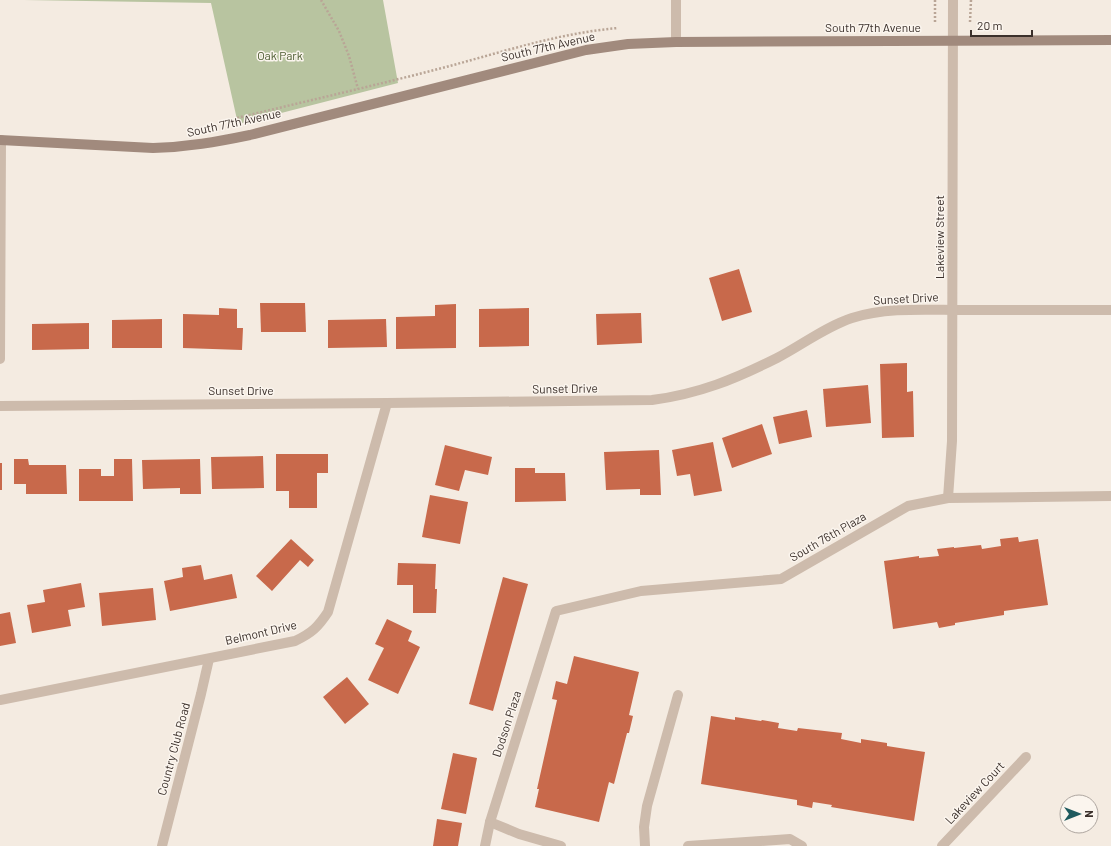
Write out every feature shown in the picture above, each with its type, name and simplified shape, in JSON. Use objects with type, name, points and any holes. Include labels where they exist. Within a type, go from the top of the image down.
[{"type":"street","points":[[676,0],[676,42]]},
{"type":"street","name":"Lakeview Street","points":[[948,498],[952,441],[954,0]]},
{"type":"street","name":"South 77th Avenue","points":[[1,140],[153,148],[201,145],[250,135],[586,50],[628,44],[676,42],[1111,40]]},
{"type":"street","points":[[0,359],[1,140]]},
{"type":"street","name":"Sunset Drive","points":[[0,406],[626,401],[674,397],[703,390],[734,378],[777,358],[838,324],[851,318],[872,312],[892,310],[1111,310]]},
{"type":"street","name":"Belmont Drive","points":[[0,700],[209,659],[295,640],[309,634],[320,625],[328,612],[387,403]]},
{"type":"street","name":"South 76th Plaza","points":[[556,611],[641,591],[781,579],[908,506],[948,498],[1111,496]]},
{"type":"street","name":"Dodson Plaza","points":[[485,846],[490,822],[556,611]]},
{"type":"street","name":"Country Club Road","points":[[162,846],[200,702],[209,659]]},
{"type":"street","points":[[645,846],[644,827],[647,806],[678,695]]},
{"type":"street","name":"Lakeview Court","points":[[942,846],[1026,757]]},
{"type":"street","points":[[490,822],[519,834],[561,846]]},
{"type":"street","points":[[688,846],[790,839],[802,846]]},
{"type":"path","points":[[321,0],[339,31],[349,56],[359,93]]},
{"type":"path","points":[[935,0],[935,22]]},
{"type":"path","points":[[970,0],[970,22]]},
{"type":"path","points":[[237,118],[579,33],[622,28]]},
{"type":"green space","name":"Oak Park","points":[[24,0],[383,0],[398,83],[238,124],[211,3]]},
{"type":"building","points":[[739,269],[752,312],[722,321],[709,278]]},
{"type":"building","points":[[260,303],[305,303],[306,332],[261,332]]},
{"type":"building","points":[[456,304],[456,348],[396,349],[396,317],[435,316],[435,305]]},
{"type":"building","points":[[219,308],[237,309],[237,328],[243,328],[242,350],[183,348],[183,314],[219,315]]},
{"type":"building","points":[[529,308],[529,346],[479,347],[479,309]]},
{"type":"building","points":[[641,313],[642,343],[597,345],[596,314]]},
{"type":"building","points":[[162,319],[162,348],[112,348],[112,320]]},
{"type":"building","points":[[386,319],[387,347],[328,348],[328,320]]},
{"type":"building","points":[[89,323],[89,349],[32,350],[32,324]]},
{"type":"building","points":[[907,363],[907,392],[913,391],[914,437],[882,438],[880,364]]},
{"type":"building","points":[[868,385],[871,423],[826,427],[823,389]]},
{"type":"building","points":[[807,410],[812,437],[779,444],[773,417]]},
{"type":"building","points":[[762,424],[772,454],[732,468],[722,438]]},
{"type":"building","points":[[713,442],[722,491],[694,496],[690,474],[677,476],[672,450]]},
{"type":"building","points":[[445,445],[492,457],[488,475],[465,470],[459,491],[435,485]]},
{"type":"building","points":[[659,450],[661,495],[640,495],[640,489],[606,490],[604,452]]},
{"type":"building","points":[[276,454],[328,454],[328,473],[317,473],[317,508],[289,508],[289,491],[276,491]]},
{"type":"building","points":[[263,456],[264,488],[212,489],[211,457]]},
{"type":"building","points":[[14,459],[28,459],[29,465],[66,465],[67,494],[26,494],[26,484],[14,484]]},
{"type":"building","points":[[114,459],[132,459],[133,501],[79,501],[79,469],[101,469],[101,476],[114,476]]},
{"type":"building","points":[[200,459],[201,494],[180,494],[180,488],[143,489],[142,460]]},
{"type":"building","points":[[0,463],[2,463],[2,490],[0,490]]},
{"type":"building","points":[[515,468],[535,468],[535,473],[565,473],[566,501],[515,502]]},
{"type":"building","points":[[430,495],[468,502],[460,544],[422,537]]},
{"type":"building","points":[[1018,537],[1019,542],[1038,539],[1048,605],[1004,611],[1004,615],[955,623],[955,625],[939,628],[937,622],[893,629],[884,561],[919,556],[919,558],[939,556],[937,549],[981,545],[982,549],[1001,546],[1000,539]]},
{"type":"building","points":[[291,539],[314,560],[308,567],[300,560],[272,591],[256,576]]},
{"type":"building","points":[[398,563],[436,564],[436,613],[413,613],[413,585],[397,585]]},
{"type":"building","points":[[201,565],[204,580],[232,574],[237,598],[170,611],[164,581],[183,577],[182,568]]},
{"type":"building","points":[[503,577],[528,584],[493,711],[469,704]]},
{"type":"building","points":[[81,583],[85,607],[68,610],[71,626],[32,633],[27,605],[45,602],[43,590]]},
{"type":"building","points":[[153,588],[156,620],[102,626],[99,593]]},
{"type":"building","points":[[10,612],[16,643],[0,646],[0,614]]},
{"type":"building","points":[[387,619],[412,631],[408,641],[420,647],[398,694],[368,680],[384,648],[375,644]]},
{"type":"building","points":[[574,656],[639,672],[629,715],[633,716],[629,733],[627,733],[614,784],[609,782],[599,822],[535,807],[539,789],[537,789],[557,700],[552,699],[556,681],[567,684]]},
{"type":"building","points":[[347,677],[369,704],[345,724],[323,697]]},
{"type":"building","points":[[711,716],[735,720],[735,717],[762,720],[779,723],[778,728],[797,731],[798,728],[842,733],[841,739],[861,743],[861,739],[887,743],[887,746],[925,752],[914,821],[831,807],[832,805],[813,802],[812,808],[797,805],[797,800],[701,784]]},
{"type":"building","points":[[453,753],[477,758],[466,814],[441,809]]},
{"type":"building","points":[[437,819],[462,823],[458,846],[433,846]]}]
